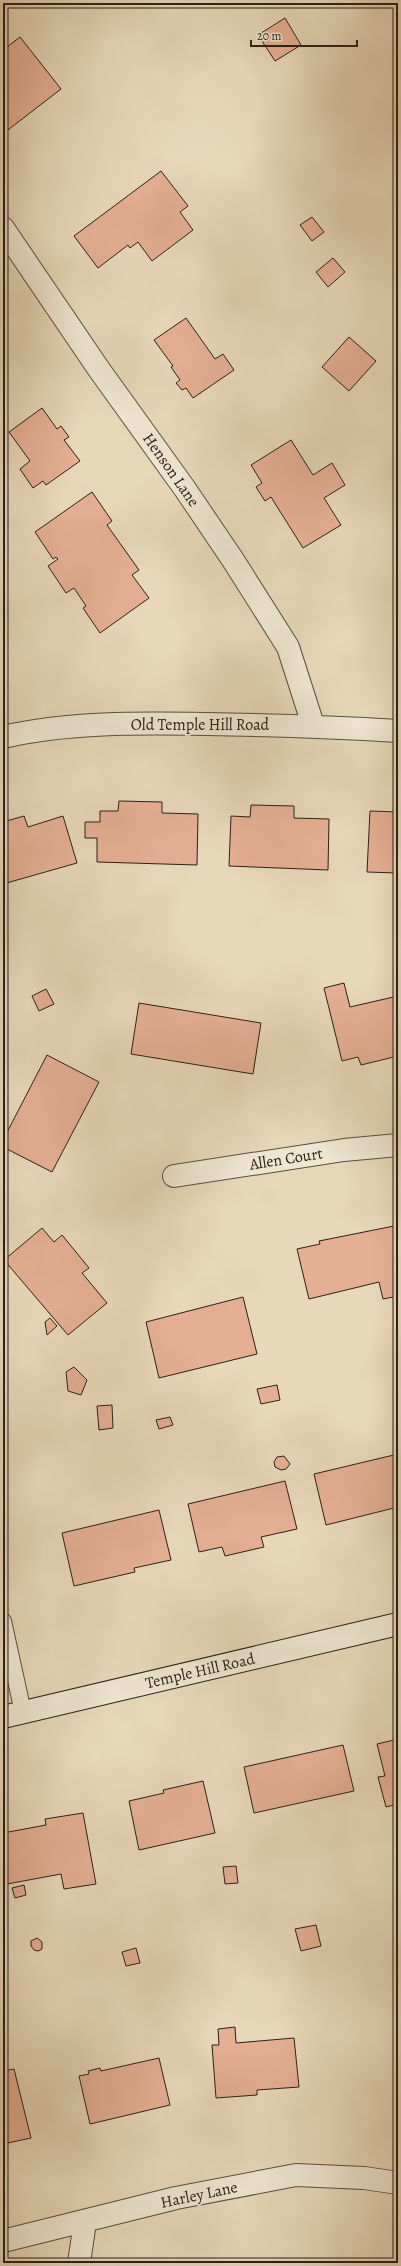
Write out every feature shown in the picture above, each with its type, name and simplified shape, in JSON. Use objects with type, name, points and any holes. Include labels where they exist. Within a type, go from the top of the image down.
[{"type":"street","name":"Henson Lane","points":[[3,228],[98,368],[181,483],[233,560],[288,647],[314,726]]},
{"type":"street","name":"Old Temple Hill Road","points":[[3,738],[24,732],[151,723],[314,726],[398,731]]},
{"type":"street","name":"Allen Court","points":[[174,1176],[344,1150],[398,1145]]},
{"type":"street","name":"Temple Hill Road","points":[[13,1715],[398,1624]]},
{"type":"street","name":"Harley Lane","points":[[3,2241],[85,2222],[176,2198],[296,2175],[364,2178],[398,2183]]},
{"type":"street","points":[[80,2263],[85,2222]]},
{"type":"lane","points":[[3,1621],[13,1715]]},
{"type":"building","points":[[285,18],[301,45],[275,61],[258,35]]},
{"type":"building","points":[[20,37],[61,89],[4,133],[3,50]]},
{"type":"building","points":[[161,171],[188,206],[180,212],[193,230],[152,261],[138,242],[130,248],[128,245],[98,268],[74,236]]},
{"type":"building","points":[[312,217],[324,232],[312,241],[300,225]]},
{"type":"building","points":[[333,258],[345,272],[328,287],[316,272]]},
{"type":"building","points":[[186,318],[215,359],[223,354],[234,370],[193,398],[186,388],[182,390],[176,383],[180,380],[171,367],[173,366],[154,340]]},
{"type":"building","points":[[349,337],[376,361],[349,391],[322,367]]},
{"type":"building","points":[[42,408],[57,429],[61,426],[69,437],[64,440],[80,461],[46,485],[43,481],[33,488],[20,469],[30,461],[9,432]]},
{"type":"building","points":[[291,440],[313,475],[332,463],[345,485],[324,498],[341,525],[303,548],[271,497],[265,501],[256,487],[262,483],[251,465]]},
{"type":"building","points":[[92,492],[112,521],[107,525],[139,570],[132,575],[149,598],[100,633],[83,608],[86,606],[74,588],[66,593],[48,566],[58,559],[56,557],[53,559],[35,532]]},
{"type":"building","points":[[119,801],[162,802],[162,813],[198,814],[197,865],[97,862],[97,838],[85,838],[85,822],[100,822],[100,811],[118,811]]},
{"type":"building","points":[[251,805],[294,806],[294,818],[329,819],[328,870],[229,866],[231,816],[250,817]]},
{"type":"building","points":[[370,811],[398,812],[398,873],[367,872]]},
{"type":"building","points":[[24,816],[28,827],[63,816],[77,863],[3,884],[3,822]]},
{"type":"building","points":[[344,983],[350,1007],[398,996],[398,1056],[361,1065],[358,1057],[342,1061],[324,988]]},
{"type":"building","points":[[46,989],[54,1004],[39,1011],[32,996]]},
{"type":"building","points":[[139,1003],[261,1023],[253,1074],[131,1054]]},
{"type":"building","points":[[47,1055],[99,1082],[52,1172],[3,1147],[3,1140]]},
{"type":"building","points":[[394,1226],[398,1242],[398,1296],[383,1299],[379,1282],[309,1299],[297,1249],[320,1244],[319,1241]]},
{"type":"building","points":[[42,1228],[54,1242],[62,1235],[89,1268],[82,1273],[107,1303],[68,1335],[4,1260]]},
{"type":"building","points":[[243,1297],[257,1354],[159,1378],[146,1322]]},
{"type":"building","points":[[50,1318],[57,1326],[47,1335],[45,1322]]},
{"type":"building","points":[[74,1367],[87,1380],[81,1395],[68,1391],[66,1372]]},
{"type":"building","points":[[277,1385],[280,1400],[261,1404],[257,1389]]},
{"type":"building","points":[[112,1405],[113,1428],[99,1430],[97,1406]]},
{"type":"building","points":[[170,1417],[173,1425],[159,1429],[156,1420]]},
{"type":"building","points":[[398,1454],[398,1507],[326,1525],[314,1474]]},
{"type":"building","points":[[284,1456],[290,1464],[286,1469],[281,1470],[275,1467],[274,1462],[277,1457]]},
{"type":"building","points":[[285,1481],[297,1529],[261,1537],[264,1547],[225,1556],[222,1547],[199,1552],[188,1504]]},
{"type":"building","points":[[159,1510],[171,1560],[134,1568],[135,1572],[74,1586],[62,1533]]},
{"type":"building","points":[[398,1739],[398,1804],[386,1807],[378,1777],[385,1776],[377,1744]]},
{"type":"building","points":[[343,1745],[354,1791],[254,1813],[244,1767]]},
{"type":"building","points":[[203,1781],[215,1833],[139,1850],[129,1801],[164,1793],[163,1790]]},
{"type":"building","points":[[83,1813],[96,1884],[64,1889],[61,1874],[7,1884],[3,1861],[3,1833],[46,1825],[45,1819]]},
{"type":"building","points":[[236,1866],[238,1883],[225,1884],[223,1867]]},
{"type":"building","points":[[24,1885],[26,1895],[15,1898],[12,1888]]},
{"type":"building","points":[[316,1925],[321,1946],[301,1951],[295,1929]]},
{"type":"building","points":[[37,1938],[42,1942],[42,1949],[38,1951],[34,1950],[31,1946],[31,1941]]},
{"type":"building","points":[[136,1948],[140,1963],[126,1966],[122,1952]]},
{"type":"building","points":[[235,2027],[236,2043],[294,2038],[299,2087],[257,2090],[257,2095],[216,2098],[212,2045],[219,2045],[218,2029]]},
{"type":"building","points":[[159,2058],[170,2105],[90,2124],[79,2076],[89,2074],[88,2071],[100,2068],[101,2071]]},
{"type":"building","points":[[14,2069],[31,2138],[3,2144],[3,2071]]}]
